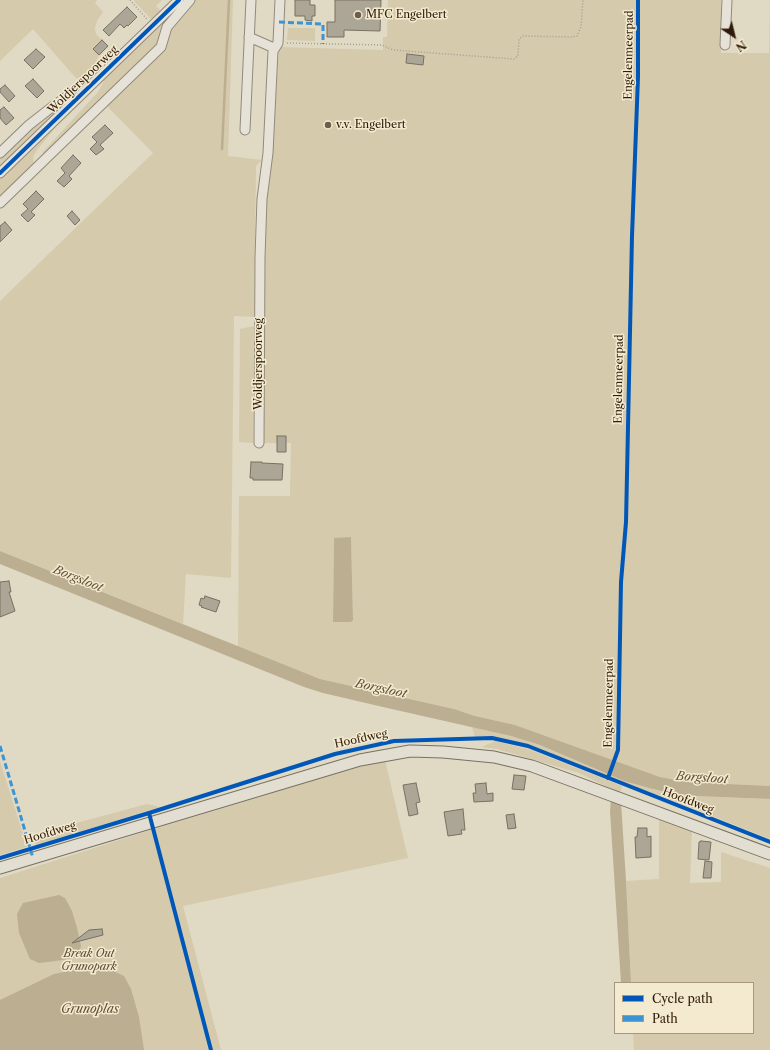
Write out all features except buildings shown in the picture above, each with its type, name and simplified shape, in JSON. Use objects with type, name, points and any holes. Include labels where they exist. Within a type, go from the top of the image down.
[{"type":"main road","name":"Hoofdweg","points":[[0,868],[360,760],[410,751],[443,752],[494,757],[532,766],[770,854]]},
{"type":"street","name":"Woldjerspoorweg","points":[[0,173],[179,0]]},
{"type":"street","points":[[0,203],[161,47],[167,26],[190,0]]},
{"type":"street","points":[[245,130],[251,0]]},
{"type":"street","name":"Woldjerspoorweg","points":[[259,443],[260,257],[262,199],[268,153],[272,51],[276,45],[280,0]]},
{"type":"street","points":[[725,46],[727,0]]},
{"type":"street","points":[[249,37],[276,45]]},
{"type":"street","name":"Woldjerspoorweg","points":[[0,153],[52,107],[68,96],[74,101]]},
{"type":"path","points":[[131,0],[153,24]]},
{"type":"path","points":[[276,45],[382,45],[393,50],[514,59],[518,56],[519,39],[523,36],[577,36],[581,27],[583,0]]},
{"type":"green space","points":[[0,0],[97,0],[95,3],[103,12],[97,21],[95,28],[96,34],[102,40],[93,49],[99,55],[97,60],[102,66],[91,77],[81,81],[75,77],[33,29],[0,61]]},
{"type":"green space","points":[[162,0],[156,6],[161,11],[151,19],[134,1]]},
{"type":"green space","points":[[193,0],[233,0],[228,156],[262,160],[256,166],[254,317],[234,316],[231,578],[186,574],[183,624],[0,551],[0,301],[153,153],[106,105],[167,45],[169,28]]},
{"type":"green space","points":[[388,0],[721,0],[721,53],[769,53],[770,0],[770,786],[686,782],[660,777],[515,725],[475,716],[454,709],[320,679],[238,647],[239,496],[290,496],[291,443],[261,443],[265,209],[271,163],[279,47],[383,50],[383,37],[387,37]],"holes":[[[351,537],[353,620],[333,622],[334,539]]]},
{"type":"green space","points":[[166,17],[159,34],[158,43],[153,52],[43,157],[43,152],[98,92],[103,83],[104,76]]},
{"type":"green space","points":[[288,28],[315,28],[315,41],[287,40]]},
{"type":"green space","points":[[94,87],[90,94],[56,127],[37,150],[33,157],[34,166],[0,199],[0,178]]},
{"type":"green space","points":[[63,103],[63,105],[0,167],[0,157],[32,126]]},
{"type":"green space","points":[[254,326],[253,443],[239,442],[240,329]]},
{"type":"green space","points":[[472,727],[511,736],[540,745],[624,781],[649,788],[670,793],[696,796],[770,799],[770,839],[670,799],[623,783],[538,748],[500,738],[475,737]]},
{"type":"green space","points":[[495,741],[531,750],[622,786],[620,793],[579,773],[497,749],[482,747]]},
{"type":"green space","name":"Break Out Grunopark","points":[[385,760],[408,858],[183,906],[221,1050],[0,1050],[0,878],[319,778]]},
{"type":"green space","points":[[0,761],[27,847],[0,855]]},
{"type":"green space","points":[[147,804],[160,807],[36,845],[32,835]]},
{"type":"green space","points":[[659,816],[692,829],[690,883],[721,882],[721,852],[770,868],[770,1050],[634,1050],[633,1034],[754,1034],[754,982],[631,982],[626,881],[659,879]]},
{"type":"water","points":[[351,537],[353,620],[351,622],[333,622],[334,538]]},
{"type":"water","points":[[0,551],[320,679],[454,709],[475,716],[515,725],[660,777],[686,782],[770,786],[770,799],[696,796],[670,793],[649,788],[624,781],[540,745],[511,736],[323,693],[304,687],[0,564]]},
{"type":"water","points":[[611,800],[621,802],[631,982],[621,982],[610,811]]},
{"type":"water","points":[[59,895],[65,898],[72,911],[81,946],[79,953],[74,958],[39,963],[30,959],[19,933],[17,914],[23,903]]},
{"type":"water","name":"Grunoplas","points":[[84,968],[109,969],[124,976],[131,989],[139,1017],[144,1050],[0,1050],[0,1000],[54,974]]},
{"type":"waterway","points":[[222,149],[229,0]]},
{"type":"marked path","points":[[279,22],[323,24],[323,44]]},
{"type":"marked path","points":[[0,746],[33,858]]},
{"type":"cycle path","points":[[0,173],[179,0]]},
{"type":"cycle path","name":"Engelenmeerpad","points":[[608,778],[618,750],[621,582],[626,522],[632,236],[638,77],[638,0]]},
{"type":"cycle path","points":[[0,858],[149,813],[335,754],[394,741],[492,738],[528,746],[770,842]]},
{"type":"cycle path","points":[[149,813],[211,1050]]},
{"type":"place","name":"MFC Engelbert","points":[[358,15]]},
{"type":"place","name":"v.v. Engelbert","points":[[328,125]]},
{"type":"water label","name":"Borgsloot","points":[[78,579]]},
{"type":"water label","name":"Borgsloot","points":[[381,689]]},
{"type":"water label","name":"Borgsloot","points":[[702,778]]}]
